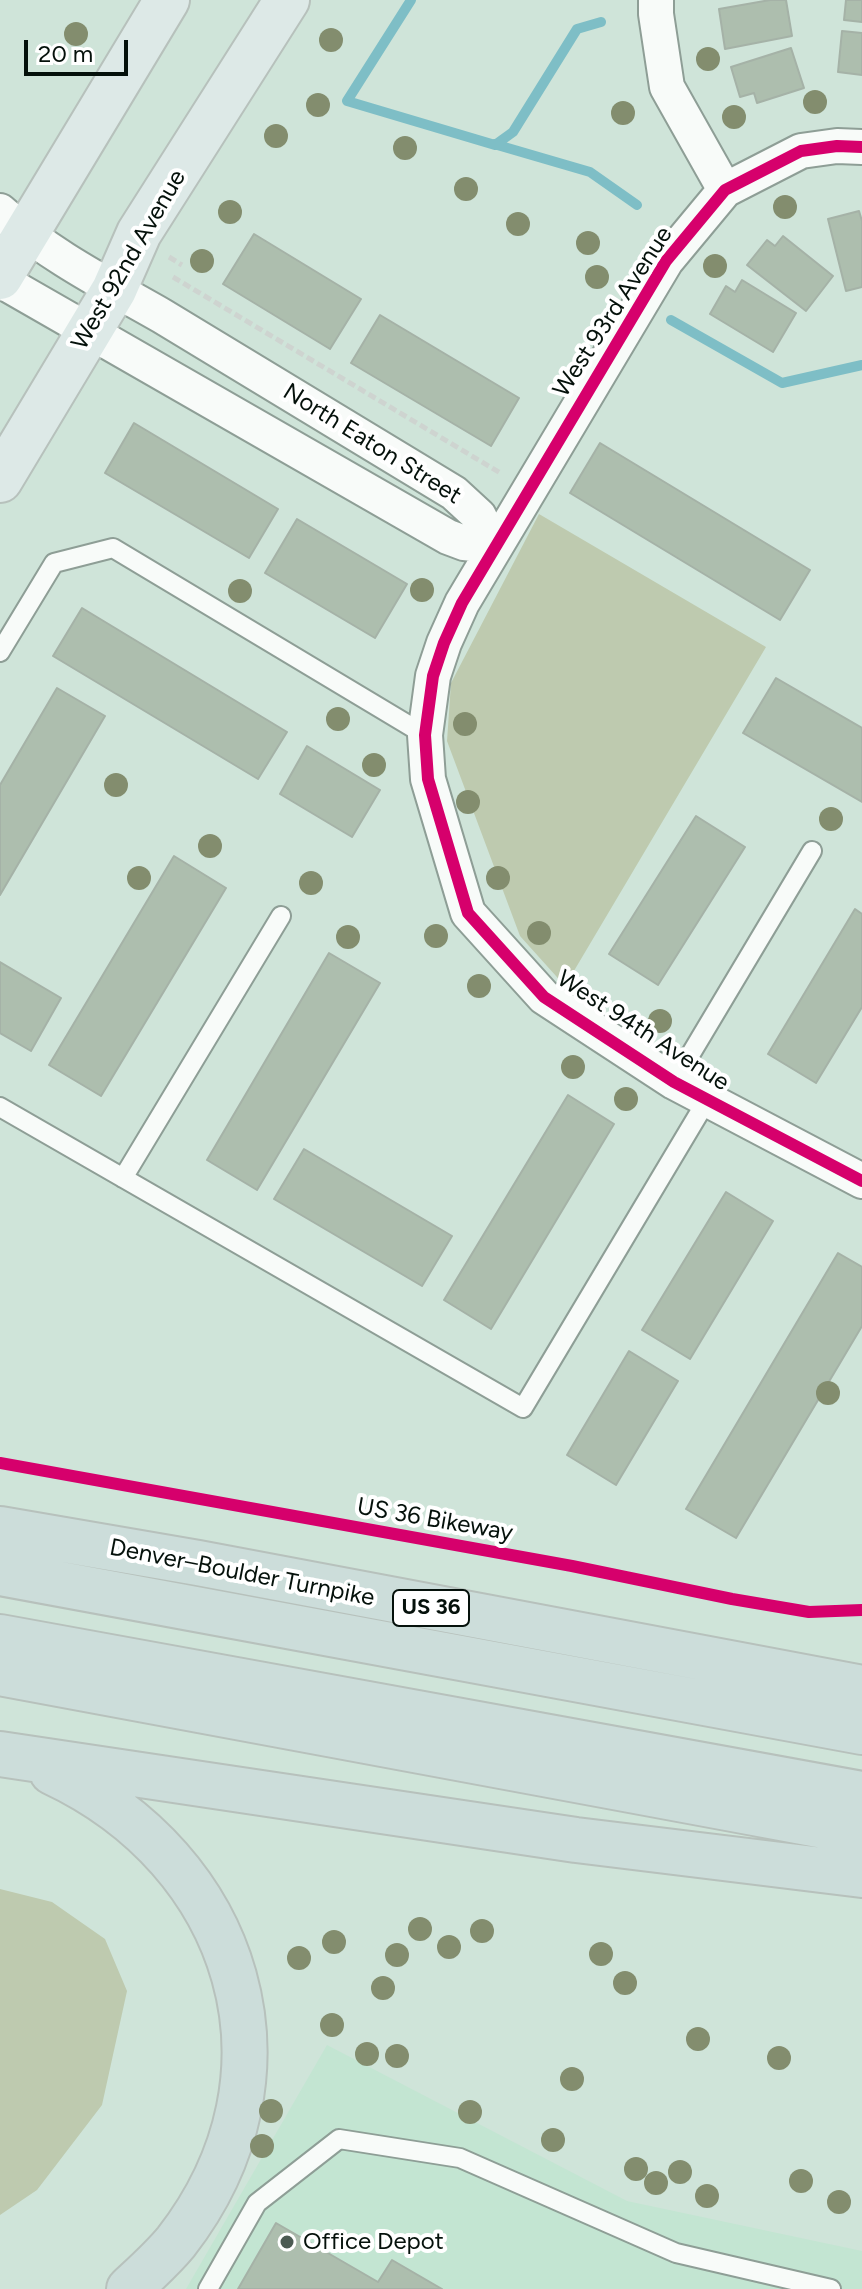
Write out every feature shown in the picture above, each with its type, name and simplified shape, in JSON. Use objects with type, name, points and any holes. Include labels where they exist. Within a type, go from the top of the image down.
[{"type":"highway","name":"Denver–Boulder Turnpike","points":[[0,1529],[198,1563],[862,1688]]},
{"type":"highway","points":[[0,1573],[862,1732]]},
{"type":"highway","points":[[0,1637],[862,1794]]},
{"type":"highway","points":[[0,1673],[862,1833]]},
{"type":"highway","points":[[8,1756],[545,1836],[862,1875]]},
{"type":"highway","points":[[8,1756],[77,1784],[100,1797],[146,1832],[169,1855],[212,1919],[229,1961],[241,2007],[245,2052],[241,2098],[213,2183],[174,2243],[129,2289]]},
{"type":"main road","points":[[0,278],[13,223],[167,0]]},
{"type":"main road","name":"West 92nd Avenue","points":[[0,480],[114,290],[139,233],[287,0]]},
{"type":"street","points":[[656,0],[667,87],[725,190]]},
{"type":"street","name":"West 93rd Avenue","points":[[494,546],[666,261],[725,190],[801,151],[837,146],[862,147]]},
{"type":"street","name":"North Eaton Street","points":[[13,223],[114,290],[454,493],[479,516],[494,546]]},
{"type":"street","name":"North Eaton Street","points":[[0,278],[448,537],[464,543],[494,546]]},
{"type":"street","name":"West 94th Avenue","points":[[494,546],[444,643],[433,676],[425,735],[428,779],[468,913],[544,997],[674,1082],[862,1181]]},
{"type":"lane","points":[[0,652],[54,563],[113,548],[425,735]]},
{"type":"lane","points":[[674,1082],[812,851]]},
{"type":"lane","points":[[123,1178],[281,916]]},
{"type":"lane","points":[[0,1107],[523,1408],[707,1100]]},
{"type":"lane","points":[[208,2289],[257,2203],[339,2139],[460,2158],[676,2253],[831,2289]]},
{"type":"path","points":[[173,277],[507,477]]},
{"type":"shaded area","points":[[539,514],[766,647],[565,986],[520,936],[447,741],[451,683]]},
{"type":"shaded area","points":[[0,1889],[52,1902],[105,1939],[127,1991],[102,2105],[37,2190],[0,2215]]},
{"type":"shaded area","points":[[327,2045],[627,2201],[862,2251],[862,2289],[186,2289]]},
{"type":"building","points":[[786,0],[792,36],[725,49],[719,9]]},
{"type":"building","points":[[846,0],[862,0],[862,22],[844,20]]},
{"type":"building","points":[[842,31],[862,33],[862,75],[838,72]]},
{"type":"building","points":[[791,48],[804,88],[757,103],[754,93],[740,97],[731,67]]},
{"type":"building","points":[[859,211],[862,221],[862,287],[846,291],[828,219]]},
{"type":"building","points":[[254,234],[361,299],[330,349],[223,284]]},
{"type":"building","points":[[783,236],[833,276],[806,311],[747,265],[767,240],[775,246]]},
{"type":"building","points":[[742,280],[796,313],[773,352],[710,314],[726,286],[735,292]]},
{"type":"building","points":[[380,315],[519,398],[491,446],[351,363]]},
{"type":"building","points":[[134,423],[278,509],[249,558],[105,473]]},
{"type":"building","points":[[600,443],[810,570],[780,620],[570,493]]},
{"type":"building","points":[[297,519],[407,584],[375,638],[265,573]]},
{"type":"building","points":[[82,608],[287,732],[258,779],[53,656]]},
{"type":"building","points":[[776,678],[862,728],[862,802],[743,733]]},
{"type":"building","points":[[57,688],[105,716],[0,895],[0,785]]},
{"type":"building","points":[[307,746],[380,790],[352,837],[280,794]]},
{"type":"building","points":[[696,816],[745,847],[658,985],[609,954]]},
{"type":"building","points":[[174,856],[226,888],[101,1096],[49,1065]]},
{"type":"building","points":[[855,909],[862,914],[862,1007],[816,1083],[768,1054]]},
{"type":"building","points":[[329,953],[380,983],[257,1190],[207,1160]]},
{"type":"building","points":[[0,962],[61,998],[31,1051],[0,1033]]},
{"type":"building","points":[[568,1095],[614,1124],[491,1329],[444,1300]]},
{"type":"building","points":[[304,1149],[452,1236],[422,1286],[274,1199]]},
{"type":"building","points":[[726,1192],[773,1221],[690,1359],[642,1330]]},
{"type":"building","points":[[838,1253],[862,1267],[862,1326],[736,1538],[686,1509]]},
{"type":"building","points":[[629,1351],[678,1381],[616,1485],[567,1455]]},
{"type":"building","name":"Office Depot","points":[[276,2223],[378,2282],[392,2260],[442,2289],[238,2289]]},
{"type":"waterway","points":[[411,0],[347,101],[495,145],[513,132],[577,29],[601,22]]},
{"type":"waterway","points":[[494,144],[590,172],[637,205]]},
{"type":"waterway","points":[[671,320],[782,383],[862,365]]},
{"type":"cycle path","points":[[862,147],[837,146],[801,151],[725,190],[666,261],[462,603],[433,676],[425,735],[428,779],[468,913],[544,997],[674,1082],[862,1181]]},
{"type":"cycle path","name":"US 36 Bikeway","points":[[0,1463],[572,1566],[732,1599],[809,1612],[862,1610]]},
{"type":"place","name":"Office Depot","points":[[287,2242]]}]
